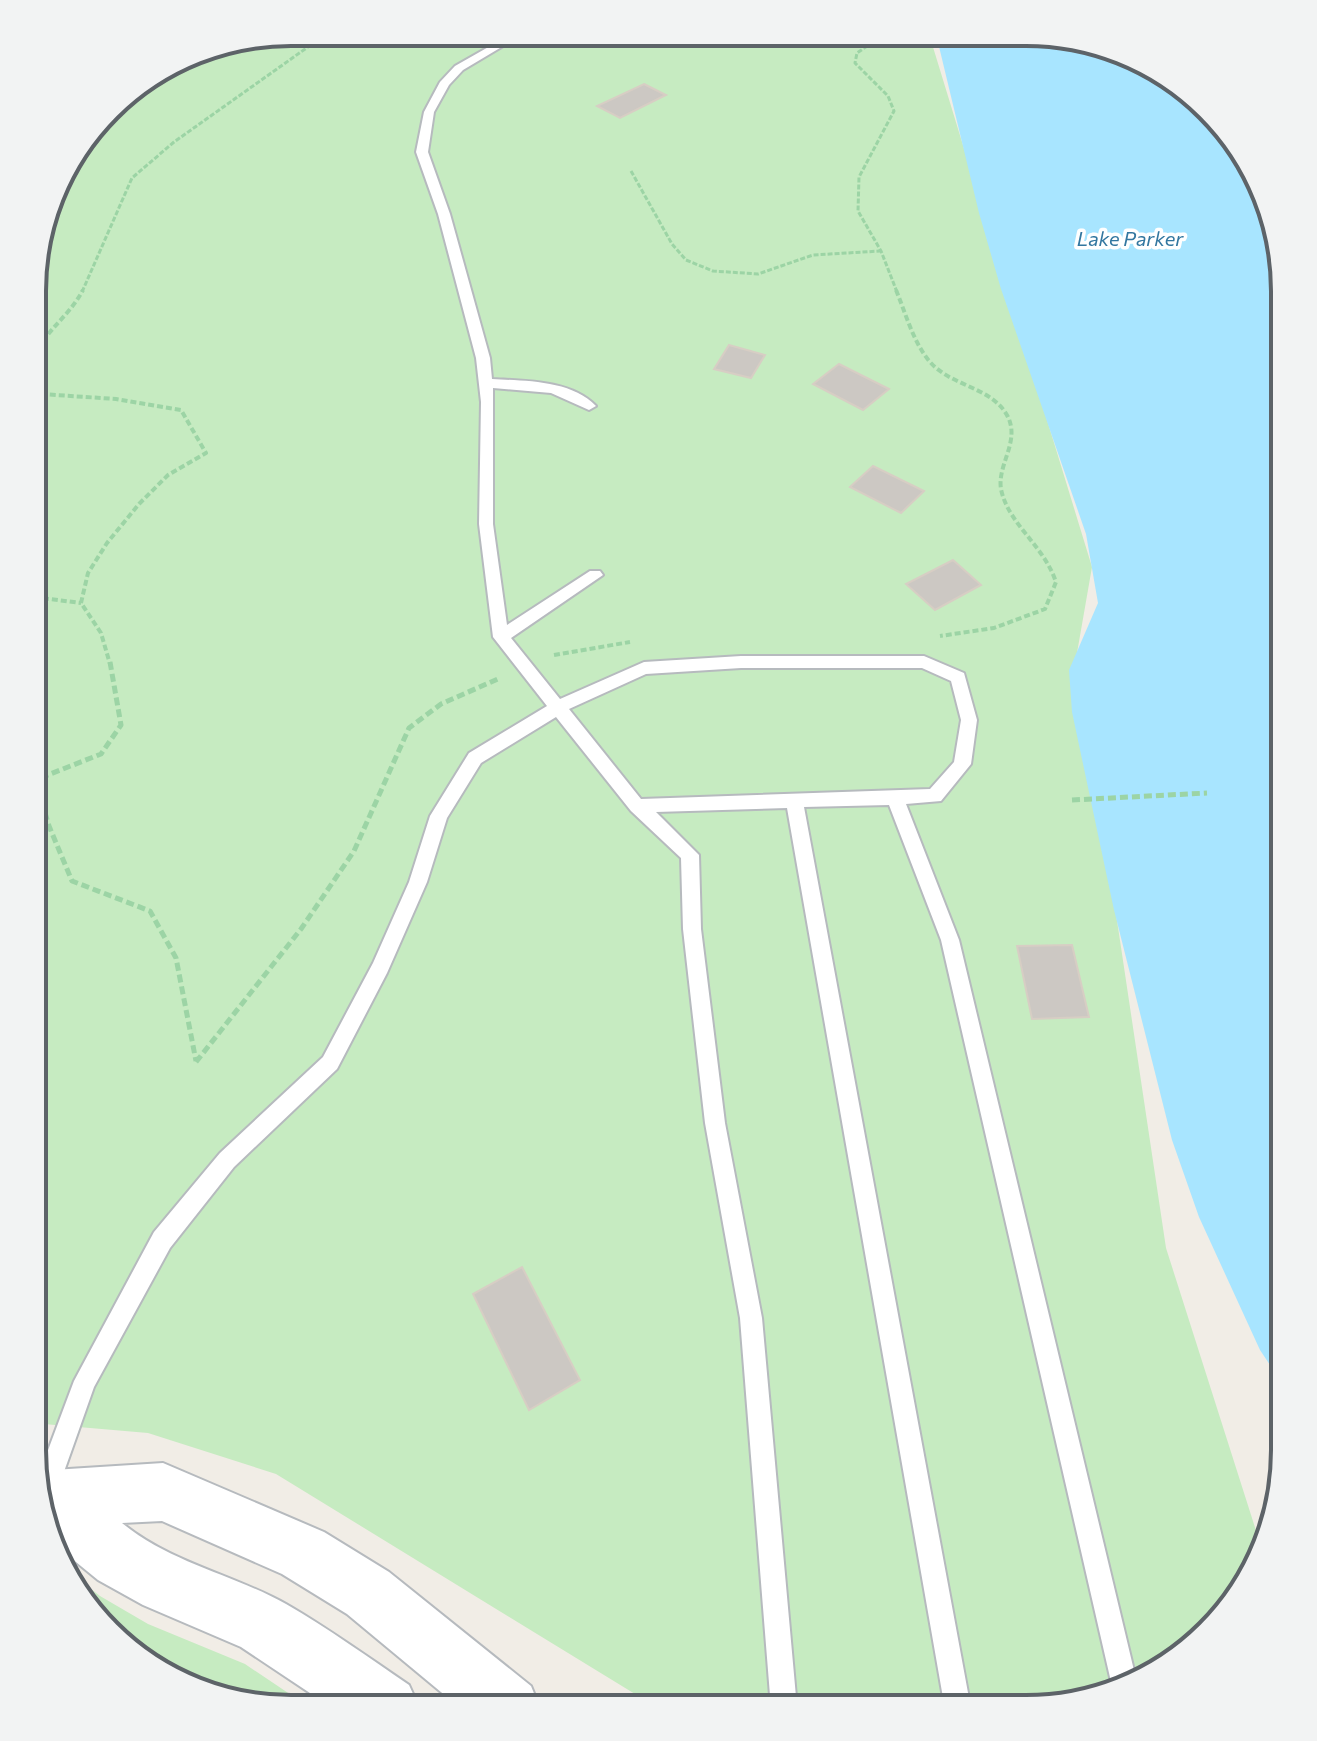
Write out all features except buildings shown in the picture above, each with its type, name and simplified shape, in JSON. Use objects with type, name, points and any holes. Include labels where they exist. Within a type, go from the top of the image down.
[{"type":"street","points":[[51,1498],[163,1492],[303,1553],[368,1593],[496,1695]]},
{"type":"street","points":[[53,1506],[119,1559],[164,1584],[263,1625],[369,1695]]},
{"type":"lane","points":[[497,46],[459,68],[444,84],[429,112],[422,152],[444,214],[483,358],[486,383],[486,524],[492,586],[501,637],[637,806],[690,855],[692,929],[715,1123],[751,1318],[783,1695]]},
{"type":"lane","points":[[486,383],[541,386],[573,393],[589,406]]},
{"type":"lane","points":[[501,637],[595,575]]},
{"type":"lane","points":[[48,1483],[85,1381],[162,1240],[227,1160],[330,1063],[380,967],[418,882],[439,816],[475,758],[558,707],[644,668],[741,662],[924,662],[958,677],[969,720],[962,764],[935,796],[637,806]]},
{"type":"lane","points":[[895,797],[950,940],[1122,1675]]},
{"type":"lane","points":[[794,800],[955,1695]]},
{"type":"path","points":[[46,333],[73,308],[90,277],[132,178],[174,142],[309,46]]},
{"type":"path","points":[[867,46],[857,53],[855,63],[861,73],[891,97],[894,111],[859,177],[858,211],[881,251],[916,341],[931,363],[950,378],[996,400],[1009,419],[1012,437],[1000,485],[1007,509],[1049,561],[1056,582],[1045,609],[1009,624],[961,636],[934,636]]},
{"type":"path","points":[[631,171],[672,244],[686,260],[713,271],[758,274],[813,255],[881,251]]},
{"type":"path","points":[[46,394],[116,399],[181,410],[206,453],[168,475],[139,504],[107,543],[88,573],[81,603]]},
{"type":"path","points":[[46,599],[81,603],[99,623],[111,654],[112,689],[121,725],[101,754],[46,775]]},
{"type":"path","points":[[46,817],[72,881],[150,911],[176,958],[196,1062],[301,929],[354,851],[409,728],[441,704],[563,652],[630,642]]},
{"type":"path","points":[[1072,800],[1207,793]]},
{"type":"green space","points":[[933,46],[1092,567],[1077,653],[1166,1248],[1257,1532],[1246,1558],[1230,1586],[1188,1634],[1134,1670],[1089,1687],[1026,1695],[636,1695],[276,1474],[148,1433],[46,1424],[46,291],[54,228],[79,168],[97,142],[129,107],[168,79],[212,59],[259,48]]},
{"type":"green space","points":[[87,1586],[148,1624],[245,1664],[291,1695],[228,1687],[168,1662],[118,1623]]},
{"type":"water","name":"Lake Parker","points":[[939,46],[1058,48],[1089,54],[1148,79],[1188,107],[1210,129],[1246,183],[1263,228],[1271,291],[1270,1365],[1260,1350],[1199,1217],[1172,1140],[1114,910],[1072,712],[1069,670],[1098,603],[1086,534],[1001,289],[979,213]]}]
